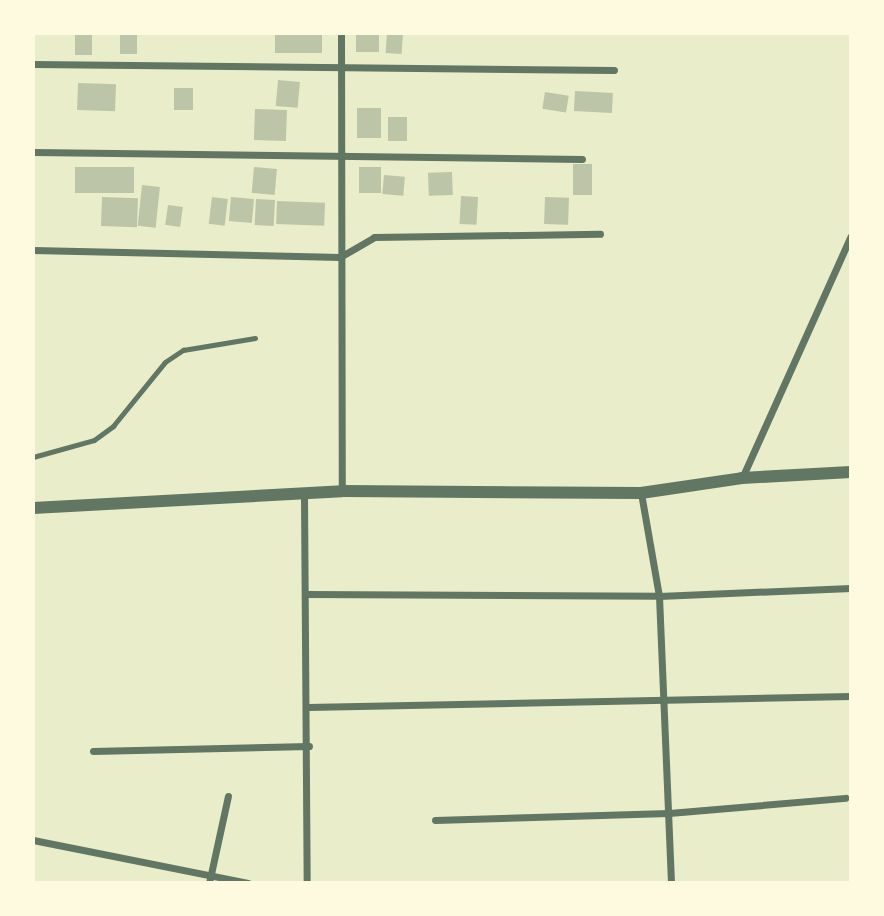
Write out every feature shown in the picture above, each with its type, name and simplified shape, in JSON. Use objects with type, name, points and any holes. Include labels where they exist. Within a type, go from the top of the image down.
[{"type":"street","points":[[341,33],[345,157],[340,257],[342,491]]},
{"type":"street","points":[[33,64],[614,70]]},
{"type":"street","points":[[33,152],[582,159]]},
{"type":"street","points":[[33,250],[340,257],[374,237],[600,234]]},
{"type":"street","points":[[742,478],[851,236]]},
{"type":"street","points":[[33,508],[304,497],[342,491],[641,494],[742,478],[851,472]]},
{"type":"street","points":[[641,494],[659,596],[671,883]]},
{"type":"street","points":[[304,497],[310,882]]},
{"type":"street","points":[[306,594],[659,596],[851,588]]},
{"type":"street","points":[[309,707],[851,696]]},
{"type":"street","points":[[93,751],[309,746]]},
{"type":"street","points":[[210,880],[228,796]]},
{"type":"street","points":[[435,820],[669,813],[845,798]]},
{"type":"street","points":[[33,840],[210,880],[248,883]]},
{"type":"lane","points":[[33,457],[103,433],[164,362],[183,350],[255,338]]},
{"type":"building","points":[[75,33],[92,33],[92,55],[75,55]]},
{"type":"building","points":[[120,33],[137,33],[137,54],[120,54]]},
{"type":"building","points":[[275,33],[322,33],[322,53],[275,53]]},
{"type":"building","points":[[356,33],[379,33],[379,52],[356,52]]},
{"type":"building","points":[[387,33],[403,34],[402,54],[386,53]]},
{"type":"building","points":[[278,80],[300,82],[298,108],[276,106]]},
{"type":"building","points":[[78,83],[116,84],[115,111],[77,110]]},
{"type":"building","points":[[174,88],[193,88],[193,110],[174,110]]},
{"type":"building","points":[[575,91],[613,93],[612,113],[574,111]]},
{"type":"building","points":[[545,92],[569,96],[566,113],[542,109]]},
{"type":"building","points":[[357,108],[381,108],[381,138],[357,138]]},
{"type":"building","points":[[255,109],[287,110],[286,141],[254,140]]},
{"type":"building","points":[[388,117],[407,117],[407,141],[388,141]]},
{"type":"building","points":[[573,164],[592,164],[592,195],[573,195]]},
{"type":"building","points":[[75,167],[134,167],[134,193],[75,193]]},
{"type":"building","points":[[254,167],[277,169],[275,195],[252,193]]},
{"type":"building","points":[[359,167],[381,167],[381,193],[359,193]]},
{"type":"building","points":[[452,172],[453,195],[429,196],[428,173]]},
{"type":"building","points":[[384,175],[405,177],[403,196],[382,194]]},
{"type":"building","points":[[142,185],[160,187],[156,228],[138,226]]},
{"type":"building","points":[[461,196],[478,197],[477,225],[460,224]]},
{"type":"building","points":[[102,197],[138,198],[137,227],[101,226]]},
{"type":"building","points":[[212,197],[228,199],[225,226],[209,224]]},
{"type":"building","points":[[231,197],[254,199],[252,223],[229,221]]},
{"type":"building","points":[[545,197],[569,198],[568,225],[544,224]]},
{"type":"building","points":[[256,199],[275,200],[274,226],[255,225]]},
{"type":"building","points":[[277,201],[325,203],[324,226],[276,224]]},
{"type":"building","points":[[168,205],[183,207],[180,227],[165,225]]}]
